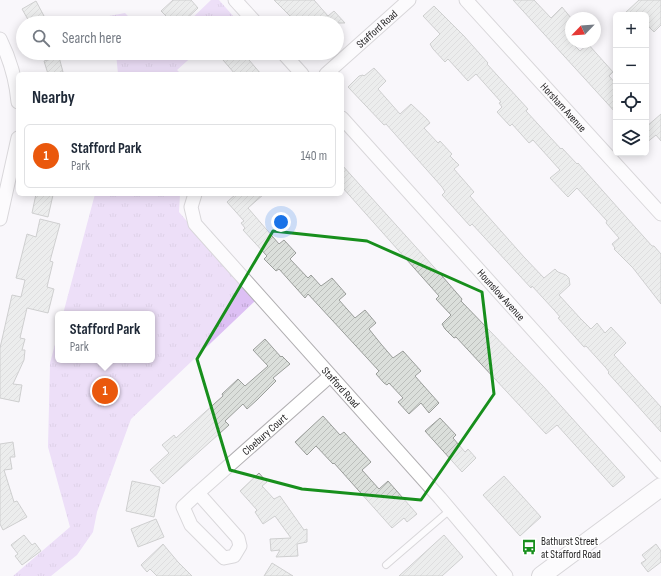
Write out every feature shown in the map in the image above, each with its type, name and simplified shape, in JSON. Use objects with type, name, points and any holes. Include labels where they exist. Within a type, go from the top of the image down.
[{"type":"main road","points":[[540,576],[661,487]]},
{"type":"street","points":[[235,0],[250,16]]},
{"type":"street","name":"Stafford Road","points":[[344,58],[409,0]]},
{"type":"street","name":"Horsham Avenue","points":[[466,0],[661,214]]},
{"type":"street","points":[[0,39],[9,59],[16,87]]},
{"type":"street","points":[[289,60],[300,72]]},
{"type":"street","name":"Stafford Road","points":[[328,72],[342,60]]},
{"type":"street","name":"Hounslow Avenue","points":[[344,120],[661,472]]},
{"type":"street","points":[[0,219],[16,147]]},
{"type":"street","name":"Stafford Road","points":[[194,196],[191,207],[195,224],[450,510],[506,576]]},
{"type":"street","name":"Cloebury Court","points":[[198,493],[238,538],[240,546],[234,556],[224,558],[192,525],[183,507],[198,493],[330,376]]},
{"type":"lane","points":[[386,565],[450,510]]},
{"type":"highlighted area","points":[[273,231],[367,241],[482,292],[494,394],[421,500],[302,489],[230,470],[197,359]]},
{"type":"green space","points":[[211,0],[219,0],[233,16],[194,16]]},
{"type":"green space","points":[[125,13],[128,16],[109,16]]},
{"type":"green space","points":[[117,60],[188,60],[177,70],[179,72],[118,72]]},
{"type":"green space","points":[[94,196],[180,196],[179,212],[255,301],[131,419],[97,512],[93,532],[77,555],[51,576],[13,576],[70,527],[48,447],[50,363],[55,344],[55,363],[155,363],[155,311],[64,311]]},
{"type":"building","points":[[173,0],[191,0],[198,8],[189,16],[166,16],[161,11]]},
{"type":"building","points":[[274,0],[314,0],[328,16],[290,16]]},
{"type":"building","points":[[513,0],[534,0],[551,18],[562,7],[566,12],[565,48],[577,48],[580,51],[583,48],[592,48],[613,72],[609,76],[613,81],[613,110]]},
{"type":"building","points":[[639,0],[661,0],[661,25],[654,32],[649,27],[649,12],[626,12]]},
{"type":"building","points":[[36,1],[44,16],[26,16],[22,9]]},
{"type":"building","points":[[434,6],[488,63],[487,64],[528,109],[526,111],[561,149],[562,148],[577,164],[578,163],[652,246],[654,246],[661,254],[661,304],[633,268],[614,249],[615,248],[612,244],[619,238],[606,223],[607,221],[577,188],[568,197],[550,178],[560,170],[533,140],[529,143],[512,124],[510,126],[497,112],[502,107],[499,103],[501,102],[476,74],[468,81],[448,59],[445,62],[433,49],[430,44],[440,34],[423,16]]},
{"type":"building","points":[[334,11],[339,16],[328,16]]},
{"type":"building","points":[[60,60],[63,72],[47,72],[44,61]]},
{"type":"building","points":[[223,60],[249,60],[259,72],[233,72]]},
{"type":"building","points":[[374,68],[386,81],[378,89],[400,114],[411,104],[427,119],[430,123],[424,128],[438,143],[440,141],[452,154],[450,156],[459,165],[454,169],[474,192],[470,196],[524,257],[544,278],[555,269],[566,275],[569,278],[570,285],[559,295],[591,329],[597,323],[605,333],[611,327],[626,343],[614,355],[661,407],[661,432],[608,373],[609,372],[606,368],[586,346],[584,347],[558,318],[560,317],[532,286],[531,288],[472,224],[470,226],[442,195],[445,192],[442,187],[386,124],[384,125],[348,87],[359,76],[364,76]]},
{"type":"building","points":[[661,114],[661,141],[656,135],[649,141],[649,124]]},
{"type":"building","points":[[344,167],[442,276],[462,299],[461,301],[543,386],[625,477],[613,487],[557,425],[546,434],[456,337],[454,338],[445,329],[442,324],[451,315],[436,299],[439,296],[344,189]]},
{"type":"building","points":[[36,196],[53,196],[48,217],[32,213]]},
{"type":"building","points":[[234,196],[262,196],[248,208],[279,244],[284,240],[296,253],[290,259],[308,278],[311,275],[321,286],[332,278],[346,294],[339,300],[355,318],[365,310],[376,323],[369,329],[393,358],[403,351],[421,371],[415,376],[439,403],[429,413],[421,403],[409,414],[398,402],[403,398],[389,383],[387,385],[384,383],[376,374],[379,371],[308,294],[305,298],[279,269],[276,271],[264,259],[267,256],[243,230],[245,228],[241,223],[244,221],[227,202]]},
{"type":"building","points":[[40,219],[60,224],[50,261],[53,262],[47,287],[54,289],[48,313],[27,308],[20,338],[25,339],[22,350],[25,350],[24,360],[13,384],[22,385],[19,402],[0,398],[0,348],[12,295],[21,297],[25,280],[16,278],[27,234],[36,237]]},
{"type":"building","points":[[265,339],[281,357],[282,356],[290,364],[273,378],[276,381],[257,400],[247,409],[243,404],[225,421],[229,425],[163,484],[150,470],[169,453],[162,445],[174,435],[176,438],[223,396],[222,394],[238,379],[245,386],[268,366],[253,350]]},
{"type":"building","points":[[323,416],[340,435],[344,432],[371,462],[362,470],[379,489],[388,481],[417,514],[407,522],[404,518],[392,528],[334,463],[333,464],[316,446],[307,455],[295,442]]},
{"type":"building","points":[[440,418],[456,435],[453,438],[465,452],[468,449],[476,458],[462,472],[425,431]]},
{"type":"building","points":[[13,442],[15,457],[10,457],[12,469],[4,470],[14,502],[17,501],[27,517],[3,530],[0,524],[0,444]]},
{"type":"building","points":[[259,473],[267,482],[262,486],[274,499],[280,496],[304,530],[307,529],[307,542],[297,544],[298,556],[276,557],[280,550],[271,551],[270,539],[291,538],[275,516],[263,524],[255,512],[257,510],[240,491]]},
{"type":"building","points":[[504,476],[541,517],[520,536],[483,495]]},
{"type":"building","points":[[132,481],[160,487],[154,517],[126,511]]},
{"type":"building","points":[[156,519],[164,537],[138,547],[131,529]]},
{"type":"building","points":[[24,535],[32,545],[35,543],[41,551],[22,565],[15,556],[18,554],[11,545]]},
{"type":"building","points":[[444,535],[463,557],[442,576],[399,576]]},
{"type":"building","points":[[163,544],[192,576],[157,576],[150,569],[147,572],[141,565]]},
{"type":"building","points":[[656,544],[661,551],[661,562],[648,572],[641,563],[646,560],[642,555]]},
{"type":"building","points":[[272,563],[293,576],[264,576]]},
{"type":"place","name":"Stafford Park","points":[[105,391]]},
{"type":"place","name":"Bathurst Street at Stafford Road","points":[[529,547]]}]
